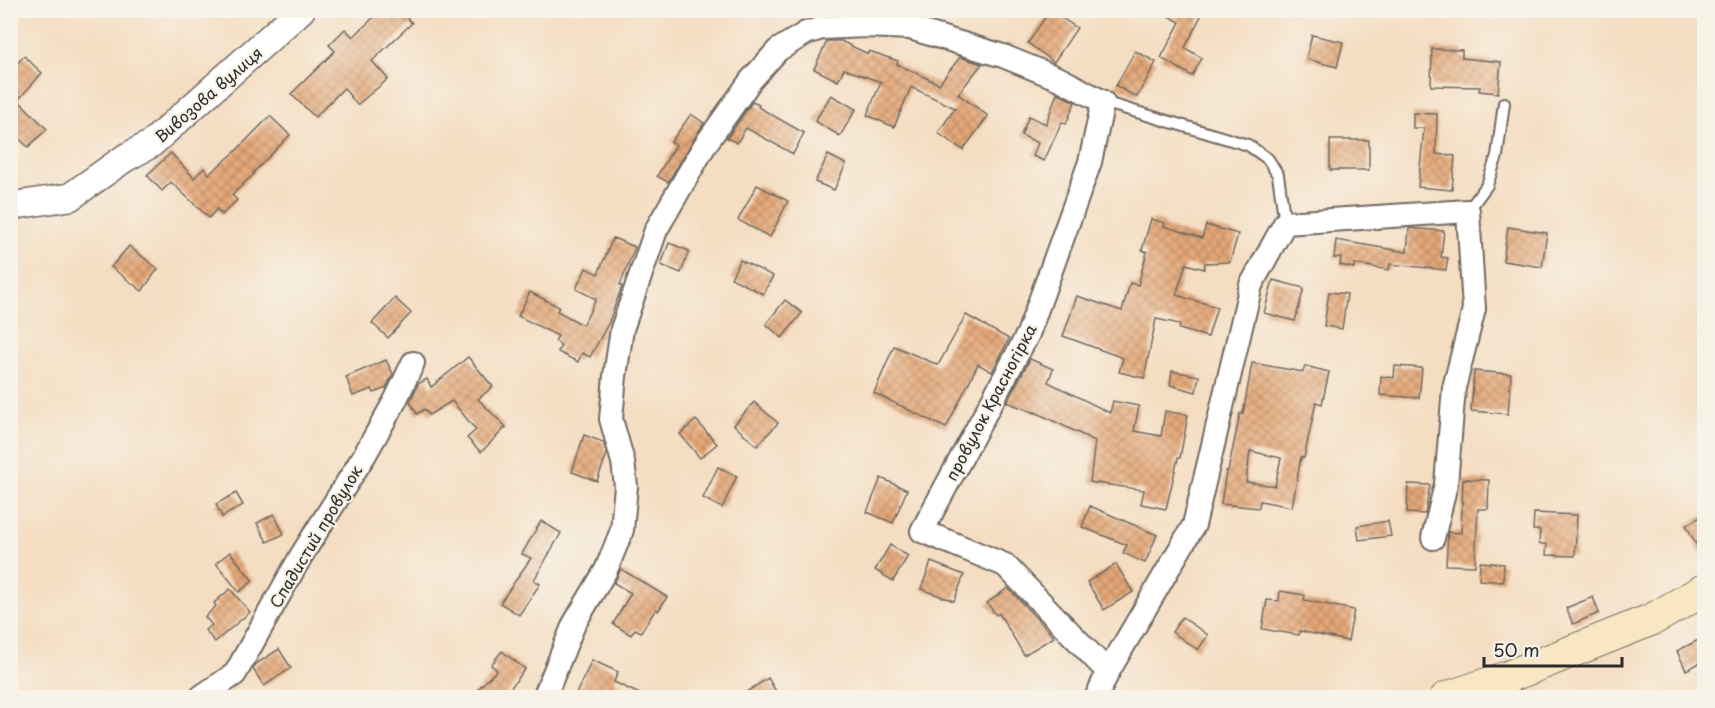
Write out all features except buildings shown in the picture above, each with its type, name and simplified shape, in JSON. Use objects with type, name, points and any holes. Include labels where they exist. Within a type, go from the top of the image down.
[{"type":"main road","points":[[1446,698],[1505,678],[1653,619],[1704,590]]},
{"type":"street","name":"Вивозова вулиця","points":[[10,206],[70,197],[125,158],[151,144],[301,10]]},
{"type":"street","points":[[544,698],[574,624],[606,570],[622,530],[626,486],[623,462],[611,419],[615,376],[622,329],[656,230],[705,145],[751,80],[778,50],[806,33],[822,28],[866,26],[910,28],[1003,56],[1062,80],[1103,102]]},
{"type":"street","name":"провулок Красногірка","points":[[1103,102],[1090,162],[1028,334],[922,531],[1005,565],[1108,672]]},
{"type":"street","points":[[1096,698],[1108,672],[1194,525],[1251,285],[1285,223],[1468,211],[1474,309],[1454,388],[1446,484],[1433,538]]},
{"type":"street","name":"Спадистий провулок","points":[[202,696],[235,674],[300,556],[364,456],[413,363]]},
{"type":"lane","points":[[1103,102],[1248,145],[1268,159],[1278,175],[1285,223]]},
{"type":"lane","points":[[1468,211],[1487,184],[1497,156],[1504,103]]}]
